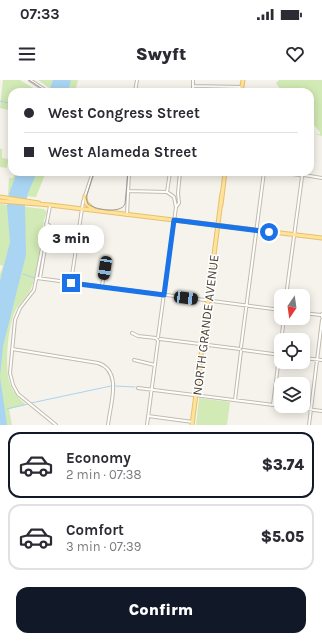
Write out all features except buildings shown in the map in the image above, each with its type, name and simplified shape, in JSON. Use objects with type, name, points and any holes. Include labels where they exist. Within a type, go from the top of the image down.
[{"type":"main road","name":"NORTH GRANDE AVENUE","points":[[192,424],[224,176]]},
{"type":"main road","points":[[85,196],[86,203],[96,211]]},
{"type":"main road","points":[[0,197],[7,200]]},
{"type":"main road","points":[[0,201],[7,200],[30,202],[322,238]]},
{"type":"street","points":[[30,80],[42,88]]},
{"type":"street","points":[[193,80],[193,86],[218,88]]},
{"type":"street","points":[[71,283],[82,209],[92,176]]},
{"type":"street","points":[[127,215],[129,176]]},
{"type":"street","points":[[167,192],[169,176]]},
{"type":"street","points":[[176,207],[179,204],[178,193],[180,176]]},
{"type":"street","points":[[235,400],[264,176]]},
{"type":"street","points":[[287,289],[302,176]]},
{"type":"street","points":[[312,176],[322,178]]},
{"type":"street","points":[[128,191],[167,192],[174,197],[176,207],[147,425]]},
{"type":"street","points":[[50,205],[39,278],[31,296],[17,314],[10,373],[13,385],[25,400],[56,425]]},
{"type":"street","points":[[102,287],[105,268]]},
{"type":"street","points":[[39,278],[274,309]]},
{"type":"street","points":[[309,425],[322,317],[310,314]]},
{"type":"street","points":[[132,333],[138,336],[158,339],[274,353]]},
{"type":"street","points":[[12,349],[98,363],[108,368],[113,378],[108,425]]},
{"type":"street","points":[[310,359],[322,360]]},
{"type":"street","points":[[134,360],[155,365]]},
{"type":"street","points":[[138,388],[273,405],[278,369]]},
{"type":"street","points":[[311,410],[322,411]]},
{"type":"street","points":[[148,416],[192,424]]},
{"type":"green space","points":[[3,80],[20,80],[33,88],[8,88],[8,110],[0,108]]},
{"type":"green space","points":[[38,80],[78,80],[76,88],[49,88]]},
{"type":"green space","points":[[279,80],[322,80],[322,136],[315,134],[320,134],[320,132],[314,125],[314,88],[279,88],[276,83]]},
{"type":"green space","points":[[0,149],[2,149],[2,158],[8,159],[8,162],[7,168],[0,167]]},
{"type":"green space","points":[[14,176],[44,176],[36,197],[8,195],[9,178],[13,178]]},
{"type":"green space","points":[[0,204],[44,209],[47,212],[44,220],[38,261],[32,286],[29,293],[15,311],[10,326],[7,358],[8,377],[13,390],[26,405],[9,409],[12,425],[0,425],[0,274],[3,266],[0,265]]},
{"type":"green space","points":[[199,398],[230,402],[227,425],[196,425]]},
{"type":"water","points":[[53,80],[71,80],[69,88],[50,88]]},
{"type":"water","points":[[16,176],[35,176],[28,193],[25,206],[26,255],[3,346],[0,377],[0,281],[10,242],[7,206],[9,194]]},
{"type":"water","points":[[0,377],[7,425],[0,425]]},
{"type":"waterway","points":[[0,101],[8,103]]},
{"type":"waterway","points":[[23,274],[35,278]]},
{"type":"waterway","points":[[31,403],[111,386]]},
{"type":"waterway","points":[[115,386],[135,387]]},
{"type":"waterway","points":[[7,409],[28,404]]},
{"type":"tram line","points":[[29,80],[41,88]]},
{"type":"tram line","points":[[93,176],[86,198],[88,204],[96,208],[108,210],[119,209],[125,204],[128,176]]},
{"type":"route","points":[[71,283],[164,295],[174,220],[269,232]]}]
